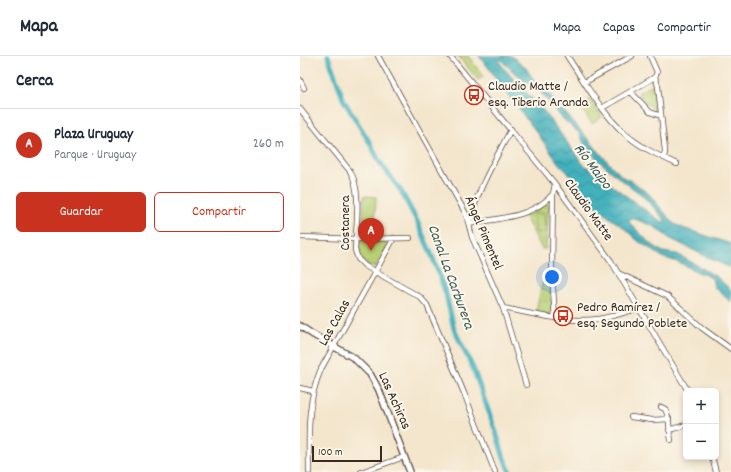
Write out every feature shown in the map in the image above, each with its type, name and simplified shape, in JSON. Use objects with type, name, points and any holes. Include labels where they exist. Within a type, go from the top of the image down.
[{"type":"street","name":"Ángel Pimentel","points":[[378,56],[464,210],[473,240],[503,308],[526,385]]},
{"type":"street","name":"Claudio Matte","points":[[450,56],[555,184],[620,274],[686,388]]},
{"type":"street","points":[[585,82],[632,56]]},
{"type":"street","points":[[650,56],[656,71],[658,83],[666,153],[664,158]]},
{"type":"street","points":[[569,57],[602,108],[627,136],[642,146],[677,164]]},
{"type":"street","points":[[602,108],[656,77]]},
{"type":"street","points":[[300,80],[304,88]]},
{"type":"street","points":[[631,92],[650,112],[661,116]]},
{"type":"street","name":"Costanera","points":[[300,109],[355,179],[358,194],[356,239],[356,253],[358,259],[362,264],[420,297],[427,305],[464,393],[494,472]]},
{"type":"street","points":[[511,129],[480,191],[469,224],[529,212],[542,205],[553,194]]},
{"type":"street","points":[[555,184],[553,194],[552,273],[555,318]]},
{"type":"street","points":[[300,237],[356,239],[410,238]]},
{"type":"street","name":"Las Calas","points":[[309,472],[309,411],[313,391],[334,346],[394,238]]},
{"type":"street","points":[[620,274],[667,296],[702,328],[730,350]]},
{"type":"street","points":[[503,308],[555,318],[581,320],[610,317],[639,308]]},
{"type":"street","name":"Las Achiras","points":[[300,326],[359,362],[374,380],[382,396],[410,472]]},
{"type":"street","points":[[300,388],[313,391]]},
{"type":"street","points":[[661,407],[665,408],[669,419],[669,430],[672,440]]},
{"type":"street","points":[[631,417],[652,420],[669,419]]},
{"type":"street","points":[[669,430],[683,426]]},
{"type":"street","points":[[361,472],[404,457]]},
{"type":"street","points":[[713,460],[716,472]]},
{"type":"green space","points":[[458,56],[468,56],[483,76],[478,80]]},
{"type":"green space","points":[[655,83],[659,113],[645,102],[638,93]]},
{"type":"green space","points":[[590,99],[602,117],[592,124],[580,106]]},
{"type":"green space","points":[[364,196],[376,197],[375,219],[363,219]]},
{"type":"green space","points":[[547,203],[549,205],[546,249],[542,249],[524,215],[532,213]]},
{"type":"green space","points":[[544,213],[546,232],[536,233],[533,214]]},
{"type":"green space","points":[[360,240],[385,240],[387,247],[376,267],[367,265],[360,258],[357,249]]},
{"type":"green space","points":[[544,276],[548,276],[553,310],[550,314],[536,311]]},
{"type":"water","points":[[479,56],[512,56],[525,67],[532,77],[548,93],[608,162],[623,177],[632,181],[648,193],[674,224],[731,244],[731,268],[669,238],[655,227],[635,219],[628,221],[650,243],[663,252],[677,254],[717,277],[731,290],[731,302],[714,287],[712,278],[678,262],[664,258],[638,241],[594,204],[559,164]],"holes":[[[499,60],[501,60],[521,79],[539,90],[562,118],[579,133],[586,147],[598,160],[642,195],[665,222],[655,217],[583,164],[544,111],[499,62]]]},
{"type":"waterway","name":"Canal La Carburera","points":[[328,56],[344,101],[370,143],[379,161],[401,191],[417,221],[433,258],[446,294],[454,329],[473,368],[510,472]]},
{"type":"place","name":"Claudio Matte / esq. Tiberio Aranda","points":[[474,95]]},
{"type":"place","name":"Plaza Uruguay","points":[[371,251]]},
{"type":"place","name":"Pedro Ramírez / esq. Segundo Poblete","points":[[563,316]]},
{"type":"water label","name":"Río Maipo","points":[[592,167]]}]
